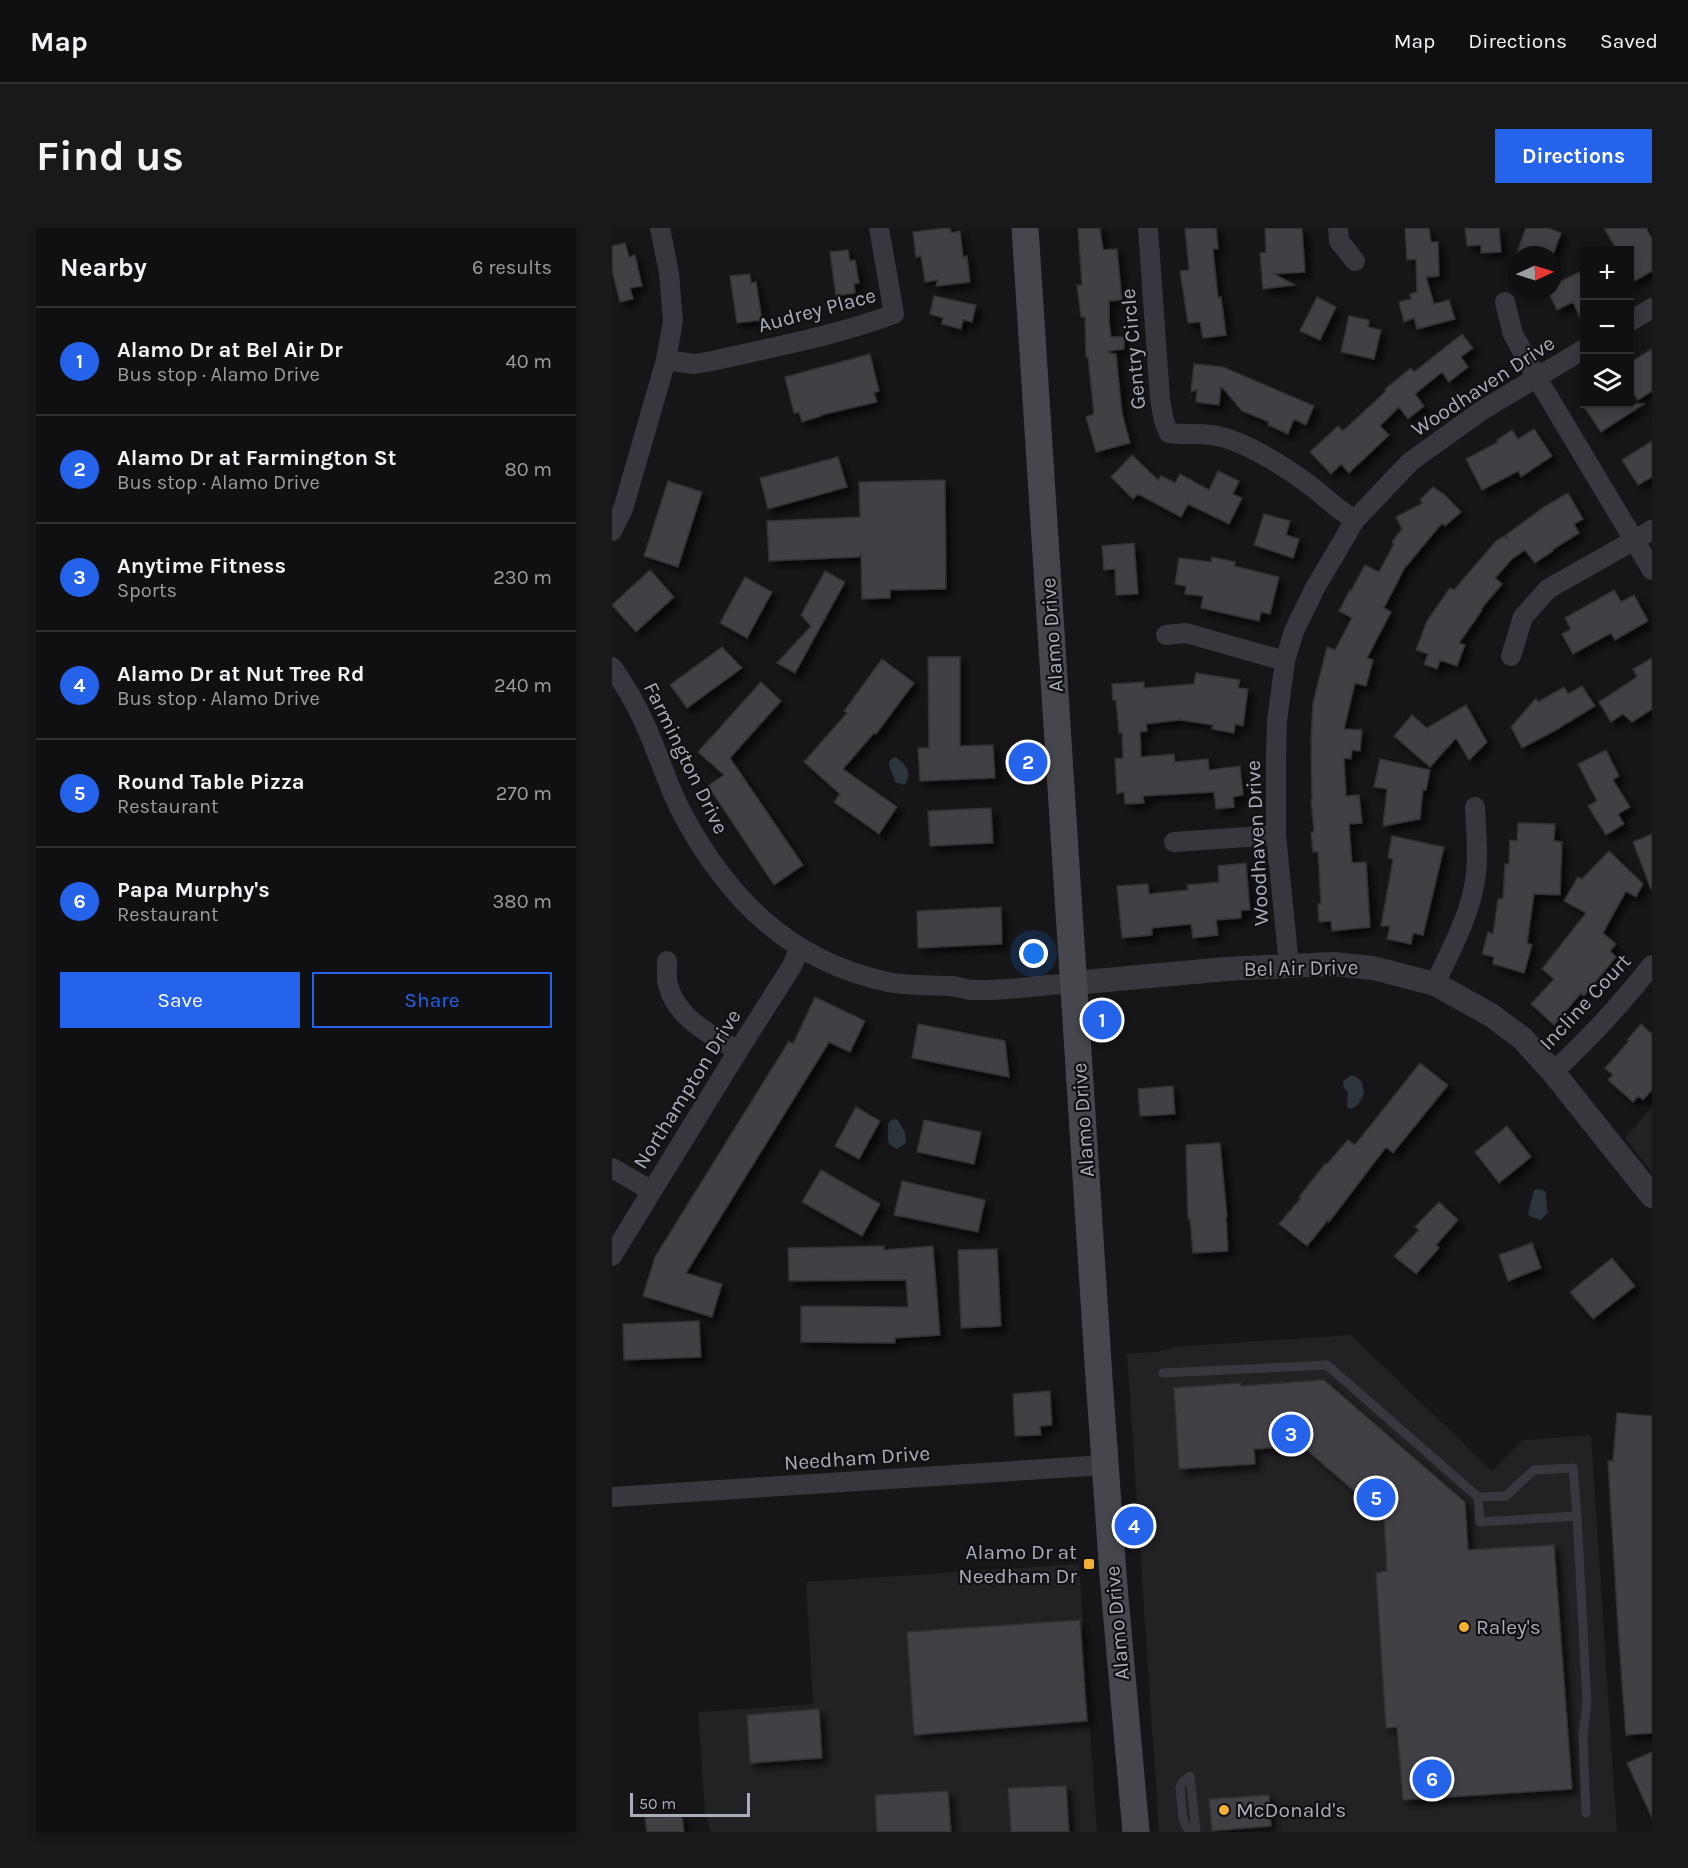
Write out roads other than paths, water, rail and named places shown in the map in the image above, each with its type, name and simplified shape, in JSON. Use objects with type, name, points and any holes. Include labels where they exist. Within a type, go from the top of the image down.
[{"type":"main road","name":"Alamo Drive","points":[[1025,228],[1105,1465],[1136,1832]]},
{"type":"street","points":[[612,531],[623,509],[666,360],[673,321],[669,273],[660,228]]},
{"type":"street","name":"Audrey Place","points":[[666,360],[694,364],[712,361],[846,329],[894,314],[879,228]]},
{"type":"street","name":"Gentry Circle","points":[[1148,228],[1160,399],[1169,433],[1212,435],[1238,442],[1310,486],[1336,508],[1355,520]]},
{"type":"street","points":[[1338,228],[1339,241],[1355,261]]},
{"type":"street","points":[[1505,302],[1513,334],[1537,378],[1652,570]]},
{"type":"street","points":[[1634,319],[1652,308]]},
{"type":"street","name":"Woodhaven Drive","points":[[1289,965],[1276,835],[1276,758],[1277,721],[1285,662],[1294,631],[1315,588],[1355,520],[1410,462],[1481,411],[1580,351]]},
{"type":"street","points":[[1511,656],[1523,617],[1548,589],[1652,530]]},
{"type":"street","points":[[1166,635],[1186,633],[1285,662]]},
{"type":"street","name":"Farmington Drive","points":[[612,667],[639,711],[682,813],[709,858],[732,889],[755,914],[778,933],[824,959],[860,974],[902,984],[929,987],[953,986],[972,990],[1074,983]]},
{"type":"street","points":[[1435,984],[1466,915],[1475,881],[1477,845],[1475,807]]},
{"type":"street","points":[[1174,842],[1276,835]]},
{"type":"street","name":"Northampton Drive","points":[[612,1256],[792,966],[800,947]]},
{"type":"street","points":[[667,961],[668,983],[673,999],[688,1020],[738,1051]]},
{"type":"street","name":"Bel Air Drive","points":[[1074,983],[1289,965],[1333,964],[1373,968],[1435,984],[1491,1015],[1523,1039],[1553,1072],[1652,1196]]},
{"type":"street","name":"Incline Court","points":[[1553,1072],[1629,993],[1652,965]]},
{"type":"street","points":[[612,1168],[652,1191]]},
{"type":"street","name":"Needham Drive","points":[[612,1497],[1105,1465]]},
{"type":"lane","points":[[1163,1373],[1327,1365],[1478,1497],[1506,1496],[1534,1470],[1573,1468],[1587,1702],[1582,1735],[1586,1814]]},
{"type":"lane","points":[[1478,1497],[1480,1522],[1577,1516]]},
{"type":"lane","points":[[1190,1776],[1194,1832]]},
{"type":"place","name":"Alamo Dr at Farmington St","points":[[1028,762]]},
{"type":"place","name":"Alamo Dr at Bel Air Dr","points":[[1102,1020]]},
{"type":"place","name":"Anytime Fitness","points":[[1291,1434]]},
{"type":"place","name":"Round Table Pizza","points":[[1376,1498]]},
{"type":"place","name":"Alamo Dr at Nut Tree Rd","points":[[1134,1526]]},
{"type":"place","name":"Alamo Dr at Needham Dr","points":[[1089,1564]]},
{"type":"place","name":"Raley's","points":[[1464,1627]]},
{"type":"place","name":"Papa Murphy's","points":[[1432,1779]]},
{"type":"place","name":"McDonald's","points":[[1224,1810]]}]
